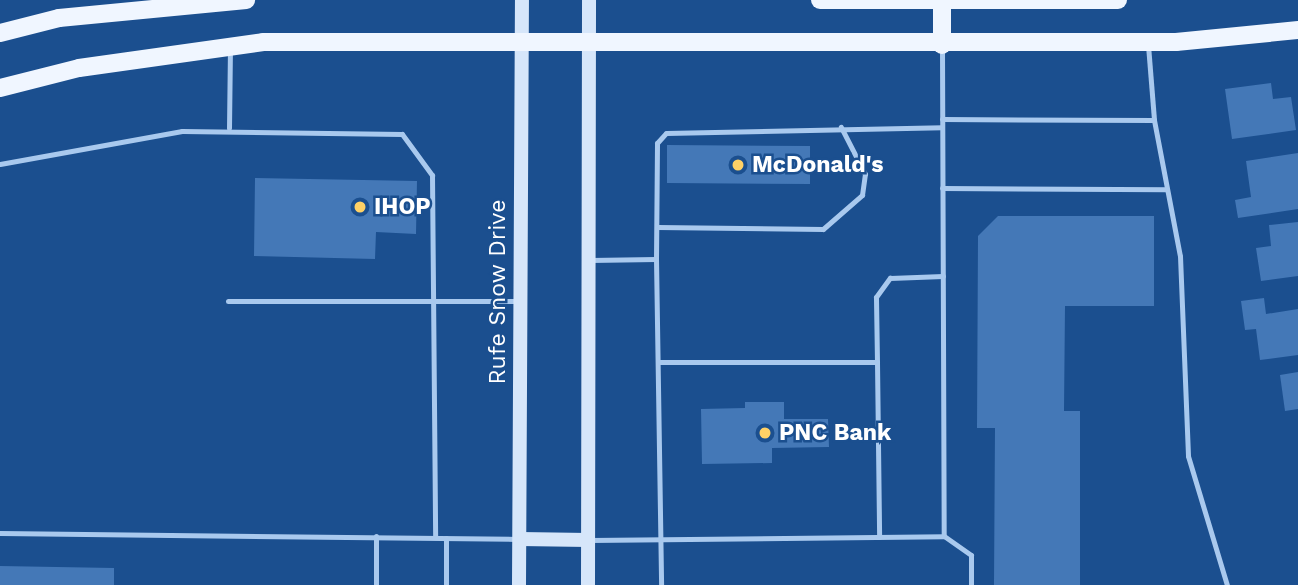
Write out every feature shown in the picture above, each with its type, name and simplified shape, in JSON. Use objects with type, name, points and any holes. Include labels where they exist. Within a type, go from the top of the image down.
[{"type":"main road","points":[[0,33],[59,18],[246,0]]},
{"type":"main road","name":"Rufe Snow Drive","points":[[519,585],[522,0]]},
{"type":"main road","points":[[588,585],[589,0]]},
{"type":"main road","points":[[820,0],[1118,0]]},
{"type":"main road","points":[[942,1],[942,45]]},
{"type":"main road","points":[[0,88],[79,68],[230,47],[522,41],[942,45],[1148,42],[1298,30]]},
{"type":"main road","points":[[520,539],[588,540]]},
{"type":"lane","points":[[1148,42],[1154,120],[1180,256],[1188,456],[1227,585]]},
{"type":"lane","points":[[942,45],[944,536]]},
{"type":"lane","points":[[229,128],[230,47]]},
{"type":"lane","points":[[942,119],[1154,120]]},
{"type":"lane","points":[[661,585],[657,143],[666,133],[841,127],[942,127]]},
{"type":"lane","points":[[657,226],[823,229],[862,195],[865,174],[841,127]]},
{"type":"lane","points":[[0,164],[94,144],[229,128],[402,134],[432,175],[435,537]]},
{"type":"lane","points":[[942,188],[1167,189]]},
{"type":"lane","points":[[588,260],[656,259]]},
{"type":"lane","points":[[879,537],[876,297],[890,278],[943,276]]},
{"type":"lane","points":[[228,302],[521,301]]},
{"type":"lane","points":[[660,362],[877,362]]},
{"type":"lane","points":[[0,533],[520,539]]},
{"type":"lane","points":[[376,536],[376,585]]},
{"type":"lane","points":[[588,540],[944,536],[971,555],[971,585]]},
{"type":"lane","points":[[446,538],[446,585]]},
{"type":"building","points":[[1271,83],[1273,99],[1291,97],[1296,130],[1232,139],[1225,89]]},
{"type":"building","name":"McDonald's","points":[[667,145],[810,146],[810,184],[667,183]]},
{"type":"building","points":[[1298,153],[1298,209],[1238,218],[1235,200],[1251,197],[1246,161]]},
{"type":"building","points":[[255,178],[417,181],[416,234],[376,232],[375,259],[254,256]]},
{"type":"building","points":[[998,216],[1154,216],[1154,306],[1065,306],[1064,411],[1080,411],[1080,585],[994,585],[995,428],[977,428],[978,236]]},
{"type":"building","points":[[1298,222],[1298,276],[1261,281],[1256,248],[1271,246],[1269,225]]},
{"type":"building","points":[[1264,298],[1266,314],[1298,309],[1298,355],[1260,360],[1256,329],[1245,330],[1241,301]]},
{"type":"building","points":[[1298,372],[1298,409],[1285,411],[1280,375]]},
{"type":"building","name":"PNC Bank","points":[[745,402],[784,402],[784,419],[828,419],[829,447],[772,448],[772,463],[702,464],[701,409],[745,408]]},
{"type":"building","points":[[0,566],[114,568],[114,585],[0,585]]},
{"type":"place","name":"McDonald's","points":[[738,165]]},
{"type":"place","name":"IHOP","points":[[360,207]]},
{"type":"place","name":"PNC Bank","points":[[765,433]]}]
